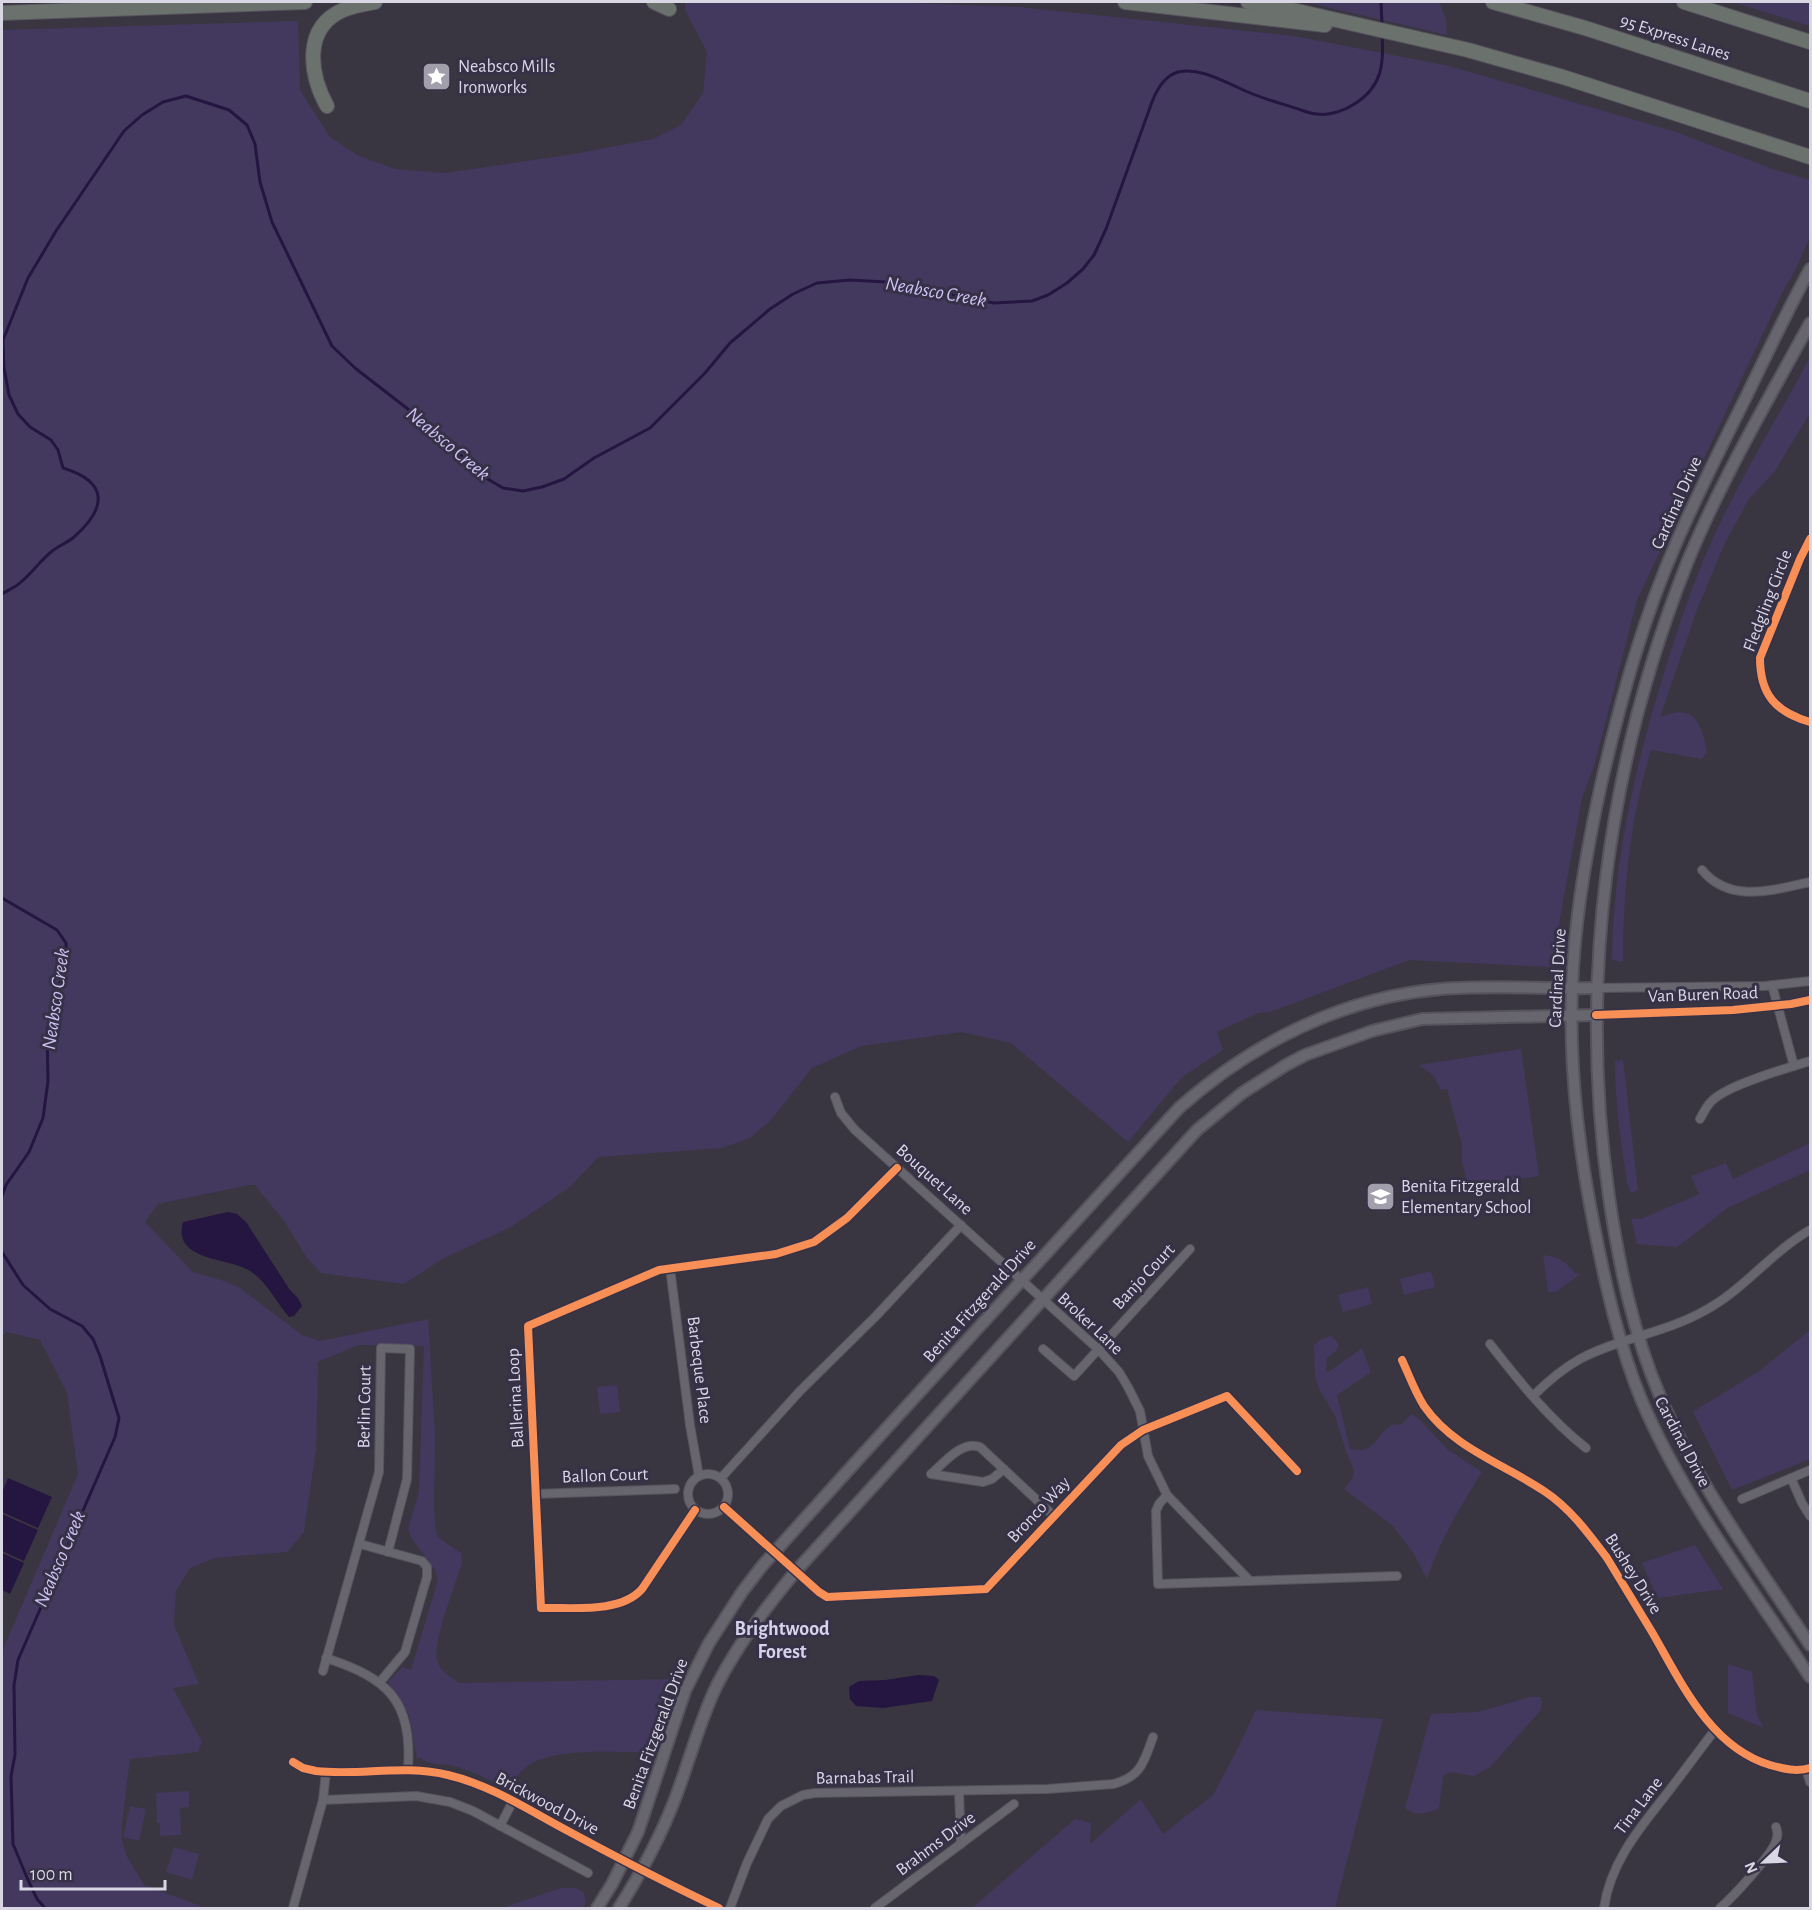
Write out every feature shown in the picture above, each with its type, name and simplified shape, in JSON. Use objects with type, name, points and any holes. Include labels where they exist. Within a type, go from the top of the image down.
[{"type":"highway","points":[[2,13],[305,2]]},
{"type":"highway","points":[[327,106],[316,85],[312,63],[319,31],[334,15],[344,9],[375,2]]},
{"type":"highway","points":[[654,2],[669,9]]},
{"type":"highway","points":[[1125,2],[1311,18]]},
{"type":"highway","points":[[1248,2],[1311,18],[1445,45],[1563,77],[1810,157]]},
{"type":"highway","name":"95 Express Lanes","points":[[1493,2],[1585,28],[1810,101]]},
{"type":"highway","points":[[1684,2],[1810,42]]},
{"type":"main road","name":"Cardinal Drive","points":[[1810,269],[1676,544],[1635,657],[1610,746],[1591,834],[1582,886],[1571,1016],[1575,1100],[1586,1184],[1621,1343],[1640,1397],[1675,1469],[1810,1677]]},
{"type":"main road","name":"Cardinal Drive","points":[[1810,323],[1719,492],[1688,561],[1650,667],[1626,758],[1609,845],[1596,988],[1599,1112],[1603,1155],[1618,1251],[1638,1337],[1663,1402],[1694,1467],[1810,1645]]},
{"type":"main road","name":"Benita Fitzgerald Drive","points":[[597,1908],[624,1862],[648,1803],[685,1691],[709,1643],[742,1592],[775,1552],[1179,1108],[1220,1074],[1271,1041],[1351,1007],[1416,992],[1463,988],[1596,988]]},
{"type":"main road","points":[[619,1908],[642,1871],[675,1798],[716,1688],[747,1635],[796,1571],[1197,1130],[1242,1093],[1287,1065],[1341,1041],[1396,1024],[1422,1019],[1596,1015]]},
{"type":"street","name":"Fledgling Circle","points":[[1810,539],[1760,658],[1763,685],[1772,701],[1791,716],[1810,722]]},
{"type":"street","points":[[1702,870],[1717,885],[1742,891],[1758,892],[1810,882]]},
{"type":"street","name":"Van Buren Road","points":[[1596,988],[1722,987],[1810,981]]},
{"type":"street","points":[[1772,985],[1794,1066]]},
{"type":"street","name":"Van Buren Road","points":[[1596,1015],[1778,1006],[1810,1000]]},
{"type":"street","points":[[1700,1119],[1708,1104],[1721,1094],[1810,1061]]},
{"type":"street","name":"Bouquet Lane","points":[[835,1097],[846,1120],[1022,1280]]},
{"type":"street","name":"Ballerina Loop","points":[[695,1510],[642,1589],[634,1597],[614,1605],[541,1608],[528,1326],[652,1272],[776,1254],[814,1242],[847,1218],[897,1168]]},
{"type":"street","points":[[721,1479],[800,1391],[876,1316],[961,1225]]},
{"type":"street","points":[[1533,1396],[1564,1369],[1581,1359],[1705,1311],[1740,1286],[1782,1249],[1810,1230]]},
{"type":"street","name":"Banjo Court","points":[[1043,1349],[1074,1376],[1190,1249]]},
{"type":"street","name":"Barbeque Place","points":[[670,1268],[690,1425],[699,1476]]},
{"type":"street","name":"Broker Lane","points":[[1022,1280],[1098,1349],[1119,1372],[1140,1411],[1148,1456],[1167,1495],[1249,1580]]},
{"type":"street","points":[[1490,1344],[1533,1396],[1568,1433],[1587,1448]]},
{"type":"street","name":"Berlin Court","points":[[323,1671],[379,1472],[381,1348],[410,1349],[407,1479],[388,1552]]},
{"type":"street","name":"Bushey Drive","points":[[1402,1360],[1424,1405],[1454,1437],[1546,1492],[1574,1516],[1592,1536],[1608,1558],[1690,1698],[1715,1730],[1736,1748],[1764,1764],[1783,1769],[1808,1769]]},
{"type":"street","name":"Bronco Way","points":[[775,1552],[826,1597],[986,1589],[1113,1452],[1143,1430],[1227,1396],[1297,1471]]},
{"type":"street","points":[[1004,1469],[992,1479],[983,1482],[931,1474],[962,1449],[971,1445],[980,1447],[1004,1469],[1054,1516]]},
{"type":"street","points":[[1742,1498],[1810,1470]]},
{"type":"street","points":[[711,1474],[721,1479],[728,1489],[724,1507],[707,1514],[695,1510],[688,1494],[691,1483],[699,1476],[711,1474]]},
{"type":"street","points":[[1791,1478],[1810,1516]]},
{"type":"street","name":"Ballon Court","points":[[536,1494],[675,1488]]},
{"type":"street","points":[[1167,1495],[1156,1511],[1158,1584],[1397,1576]]},
{"type":"street","points":[[724,1507],[775,1552]]},
{"type":"street","points":[[360,1544],[422,1561],[428,1572],[405,1652],[380,1682]]},
{"type":"street","points":[[326,1658],[358,1669],[380,1682],[395,1700],[405,1723],[408,1738],[408,1769]]},
{"type":"street","name":"Tina Lane","points":[[1604,1908],[1610,1884],[1626,1848],[1715,1730]]},
{"type":"street","name":"Barnabas Trail","points":[[730,1908],[747,1863],[768,1819],[791,1800],[815,1793],[959,1792],[1113,1784],[1131,1777],[1143,1764],[1153,1737]]},
{"type":"street","name":"Brickwood Drive","points":[[293,1762],[303,1768],[326,1773],[408,1769],[440,1773],[469,1781],[642,1871]]},
{"type":"street","points":[[1808,1769],[1810,1782]]},
{"type":"street","points":[[293,1908],[323,1800],[326,1773]]},
{"type":"street","points":[[959,1792],[961,1844]]},
{"type":"street","points":[[323,1800],[408,1796],[433,1798],[465,1807],[588,1873]]},
{"type":"street","points":[[500,1826],[513,1802]]},
{"type":"street","name":"Brahms Drive","points":[[875,1908],[1014,1804]]},
{"type":"street","points":[[1720,1908],[1737,1893],[1774,1847],[1778,1833],[1776,1827]]},
{"type":"street","points":[[642,1871],[719,1908]]},
{"type":"shaded area","points":[[685,2],[884,2],[1020,7],[1294,36],[1449,66],[1673,131],[1773,169],[1810,180],[1810,237],[1637,600],[1594,766],[1582,798],[1551,967],[1409,960],[1270,1012],[1258,1013],[1217,1032],[1223,1050],[1182,1077],[1128,1142],[1011,1043],[961,1032],[861,1046],[812,1068],[770,1121],[750,1138],[722,1148],[598,1157],[570,1187],[511,1227],[444,1258],[404,1284],[321,1273],[307,1258],[284,1221],[255,1185],[158,1204],[145,1222],[193,1272],[240,1288],[302,1335],[320,1341],[428,1319],[435,1433],[436,1532],[439,1538],[461,1553],[462,1563],[445,1613],[436,1652],[437,1660],[446,1673],[459,1683],[677,1679],[663,1709],[648,1752],[570,1753],[541,1759],[520,1773],[508,1789],[464,1769],[431,1763],[421,1758],[417,1759],[409,1715],[388,1682],[402,1667],[411,1670],[438,1580],[435,1570],[412,1539],[408,1529],[419,1492],[424,1346],[358,1345],[318,1362],[316,1449],[304,1532],[287,1552],[215,1558],[190,1568],[176,1591],[174,1625],[199,1684],[173,1688],[202,1742],[198,1752],[130,1759],[122,1823],[122,1839],[126,1855],[144,1885],[206,1908],[2,1908],[2,1662],[4,1647],[78,1474],[67,1393],[40,1340],[7,1332],[2,1336],[2,30],[298,21],[300,90],[330,137],[357,155],[395,169],[445,173],[574,154],[653,139],[681,125],[703,93],[707,52],[685,10]]},
{"type":"shaded area","points":[[1305,2],[1439,2],[1446,19],[1447,35]]},
{"type":"shaded area","points":[[1733,2],[1810,2],[1810,26]]},
{"type":"shaded area","points":[[1810,357],[1810,413],[1775,471],[1749,499],[1724,545],[1698,607],[1660,717],[1679,712],[1692,716],[1700,726],[1707,752],[1702,759],[1651,750],[1638,802],[1629,855],[1624,908],[1623,962],[1612,960],[1617,883],[1629,806],[1647,731],[1675,638],[1718,527]]},
{"type":"shaded area","points":[[1521,1049],[1539,1176],[1468,1187],[1462,1161],[1462,1145],[1447,1089],[1441,1090],[1434,1076],[1419,1065]]},
{"type":"shaded area","points":[[1623,1060],[1638,1190],[1631,1193],[1623,1156],[1616,1092],[1615,1061]]},
{"type":"shaded area","points":[[1810,1143],[1810,1170],[1729,1207],[1677,1247],[1637,1244],[1631,1218],[1641,1219],[1699,1194],[1691,1176],[1726,1163],[1733,1179]]},
{"type":"shaded area","points":[[228,1212],[237,1214],[246,1222],[290,1290],[298,1298],[302,1306],[294,1316],[289,1317],[266,1286],[250,1271],[201,1255],[186,1244],[182,1234],[183,1222]]},
{"type":"shaded area","points":[[1543,1255],[1561,1260],[1575,1273],[1580,1274],[1556,1292],[1548,1292]]},
{"type":"shaded area","points":[[1431,1271],[1435,1287],[1404,1295],[1400,1279]]},
{"type":"shaded area","points":[[1368,1287],[1372,1304],[1343,1312],[1338,1295]]},
{"type":"shaded area","points":[[1810,1330],[1810,1459],[1732,1490],[1693,1412],[1759,1371]]},
{"type":"shaded area","points":[[1331,1336],[1339,1344],[1336,1351],[1327,1358],[1326,1370],[1328,1372],[1362,1348],[1371,1372],[1337,1395],[1350,1449],[1366,1449],[1386,1429],[1392,1425],[1402,1424],[1411,1414],[1420,1420],[1448,1450],[1482,1472],[1444,1537],[1427,1579],[1414,1554],[1393,1526],[1344,1489],[1353,1478],[1354,1470],[1335,1416],[1319,1389],[1315,1375],[1314,1345]]},
{"type":"shaded area","points":[[617,1385],[620,1412],[600,1414],[597,1387]]},
{"type":"shaded area","points":[[8,1478],[52,1497],[38,1528],[2,1512],[2,1493]]},
{"type":"shaded area","points":[[2,1514],[38,1530],[24,1561],[2,1551]]},
{"type":"shaded area","points":[[1695,1545],[1723,1589],[1658,1598],[1642,1563]]},
{"type":"shaded area","points":[[2,1553],[24,1563],[10,1594],[2,1590]]},
{"type":"shaded area","points":[[1728,1664],[1752,1672],[1757,1715],[1764,1728],[1728,1713]]},
{"type":"shaded area","points":[[918,1675],[934,1676],[939,1680],[932,1701],[883,1708],[856,1706],[850,1699],[849,1687],[859,1681]]},
{"type":"shaded area","points":[[1530,1697],[1540,1697],[1542,1703],[1540,1711],[1490,1767],[1474,1776],[1450,1772],[1443,1776],[1439,1808],[1422,1814],[1405,1808],[1431,1714],[1478,1712]]},
{"type":"shaded area","points":[[1256,1710],[1383,1719],[1335,1908],[972,1908],[1075,1819],[1091,1823],[1090,1844],[1141,1799],[1163,1834],[1213,1795]]},
{"type":"shaded area","points":[[189,1791],[189,1807],[180,1808],[181,1835],[160,1836],[156,1793]]},
{"type":"shaded area","points":[[130,1806],[146,1809],[139,1841],[123,1837]]},
{"type":"shaded area","points":[[174,1847],[199,1854],[192,1880],[166,1872]]},
{"type":"shaded area","points":[[561,1888],[576,1888],[584,1893],[586,1903],[582,1908],[502,1908]]},
{"type":"waterway","name":"Neabsco Creek","points":[[1381,2],[1382,25]]},
{"type":"waterway","name":"Neabsco Creek","points":[[2,594],[19,584],[43,559],[85,526],[93,516],[98,497],[89,481],[63,468],[58,450],[51,440],[30,427],[18,414],[9,395],[4,368],[3,340],[28,278],[56,231],[124,131],[142,115],[163,102],[186,96],[229,110],[247,125],[255,144],[260,182],[272,222],[332,346],[355,368],[422,420],[486,478],[503,488],[523,491],[564,479],[594,458],[650,428],[705,373],[730,343],[770,309],[793,294],[817,283],[850,280],[885,282],[994,303],[1032,301],[1048,295],[1067,283],[1094,255],[1106,229],[1154,97],[1169,77],[1178,72],[1193,71],[1309,113],[1332,113],[1356,103],[1376,82],[1382,65],[1382,35]]},
{"type":"waterway","name":"Neabsco Creek","points":[[2,898],[57,930],[66,943],[66,960],[47,1031],[48,1081],[43,1118],[29,1152],[6,1185],[2,1196]]},
{"type":"waterway","name":"Neabsco Creek","points":[[2,1252],[23,1285],[50,1309],[82,1326],[93,1339],[119,1418],[115,1437],[18,1660],[14,1685],[15,1755],[11,1776],[13,1844],[37,1899],[45,1908]]},
{"type":"cycle path","points":[[1810,539],[1760,658],[1763,682],[1772,700],[1788,713],[1810,722]]},
{"type":"cycle path","points":[[1596,1015],[1733,1010],[1810,1000]]},
{"type":"cycle path","points":[[695,1510],[642,1589],[633,1597],[608,1606],[541,1608],[528,1326],[659,1270],[776,1254],[814,1242],[847,1218],[897,1168]]},
{"type":"cycle path","points":[[1402,1360],[1424,1406],[1449,1433],[1480,1454],[1529,1481],[1571,1513],[1607,1558],[1686,1691],[1714,1728],[1730,1744],[1770,1765],[1790,1770],[1810,1768]]},
{"type":"cycle path","points":[[724,1507],[827,1597],[986,1589],[1121,1445],[1143,1430],[1227,1396],[1297,1471]]},
{"type":"cycle path","points":[[293,1762],[303,1768],[316,1771],[415,1770],[464,1779],[510,1799],[624,1861],[719,1908]]},
{"type":"place","name":"Neabsco Mills Ironworks","points":[[437,77]]},
{"type":"place","name":"Benita Fitzgerald Elementary School","points":[[1380,1197]]},
{"type":"district","name":"Brightwood Forest","points":[[782,1640]]}]
